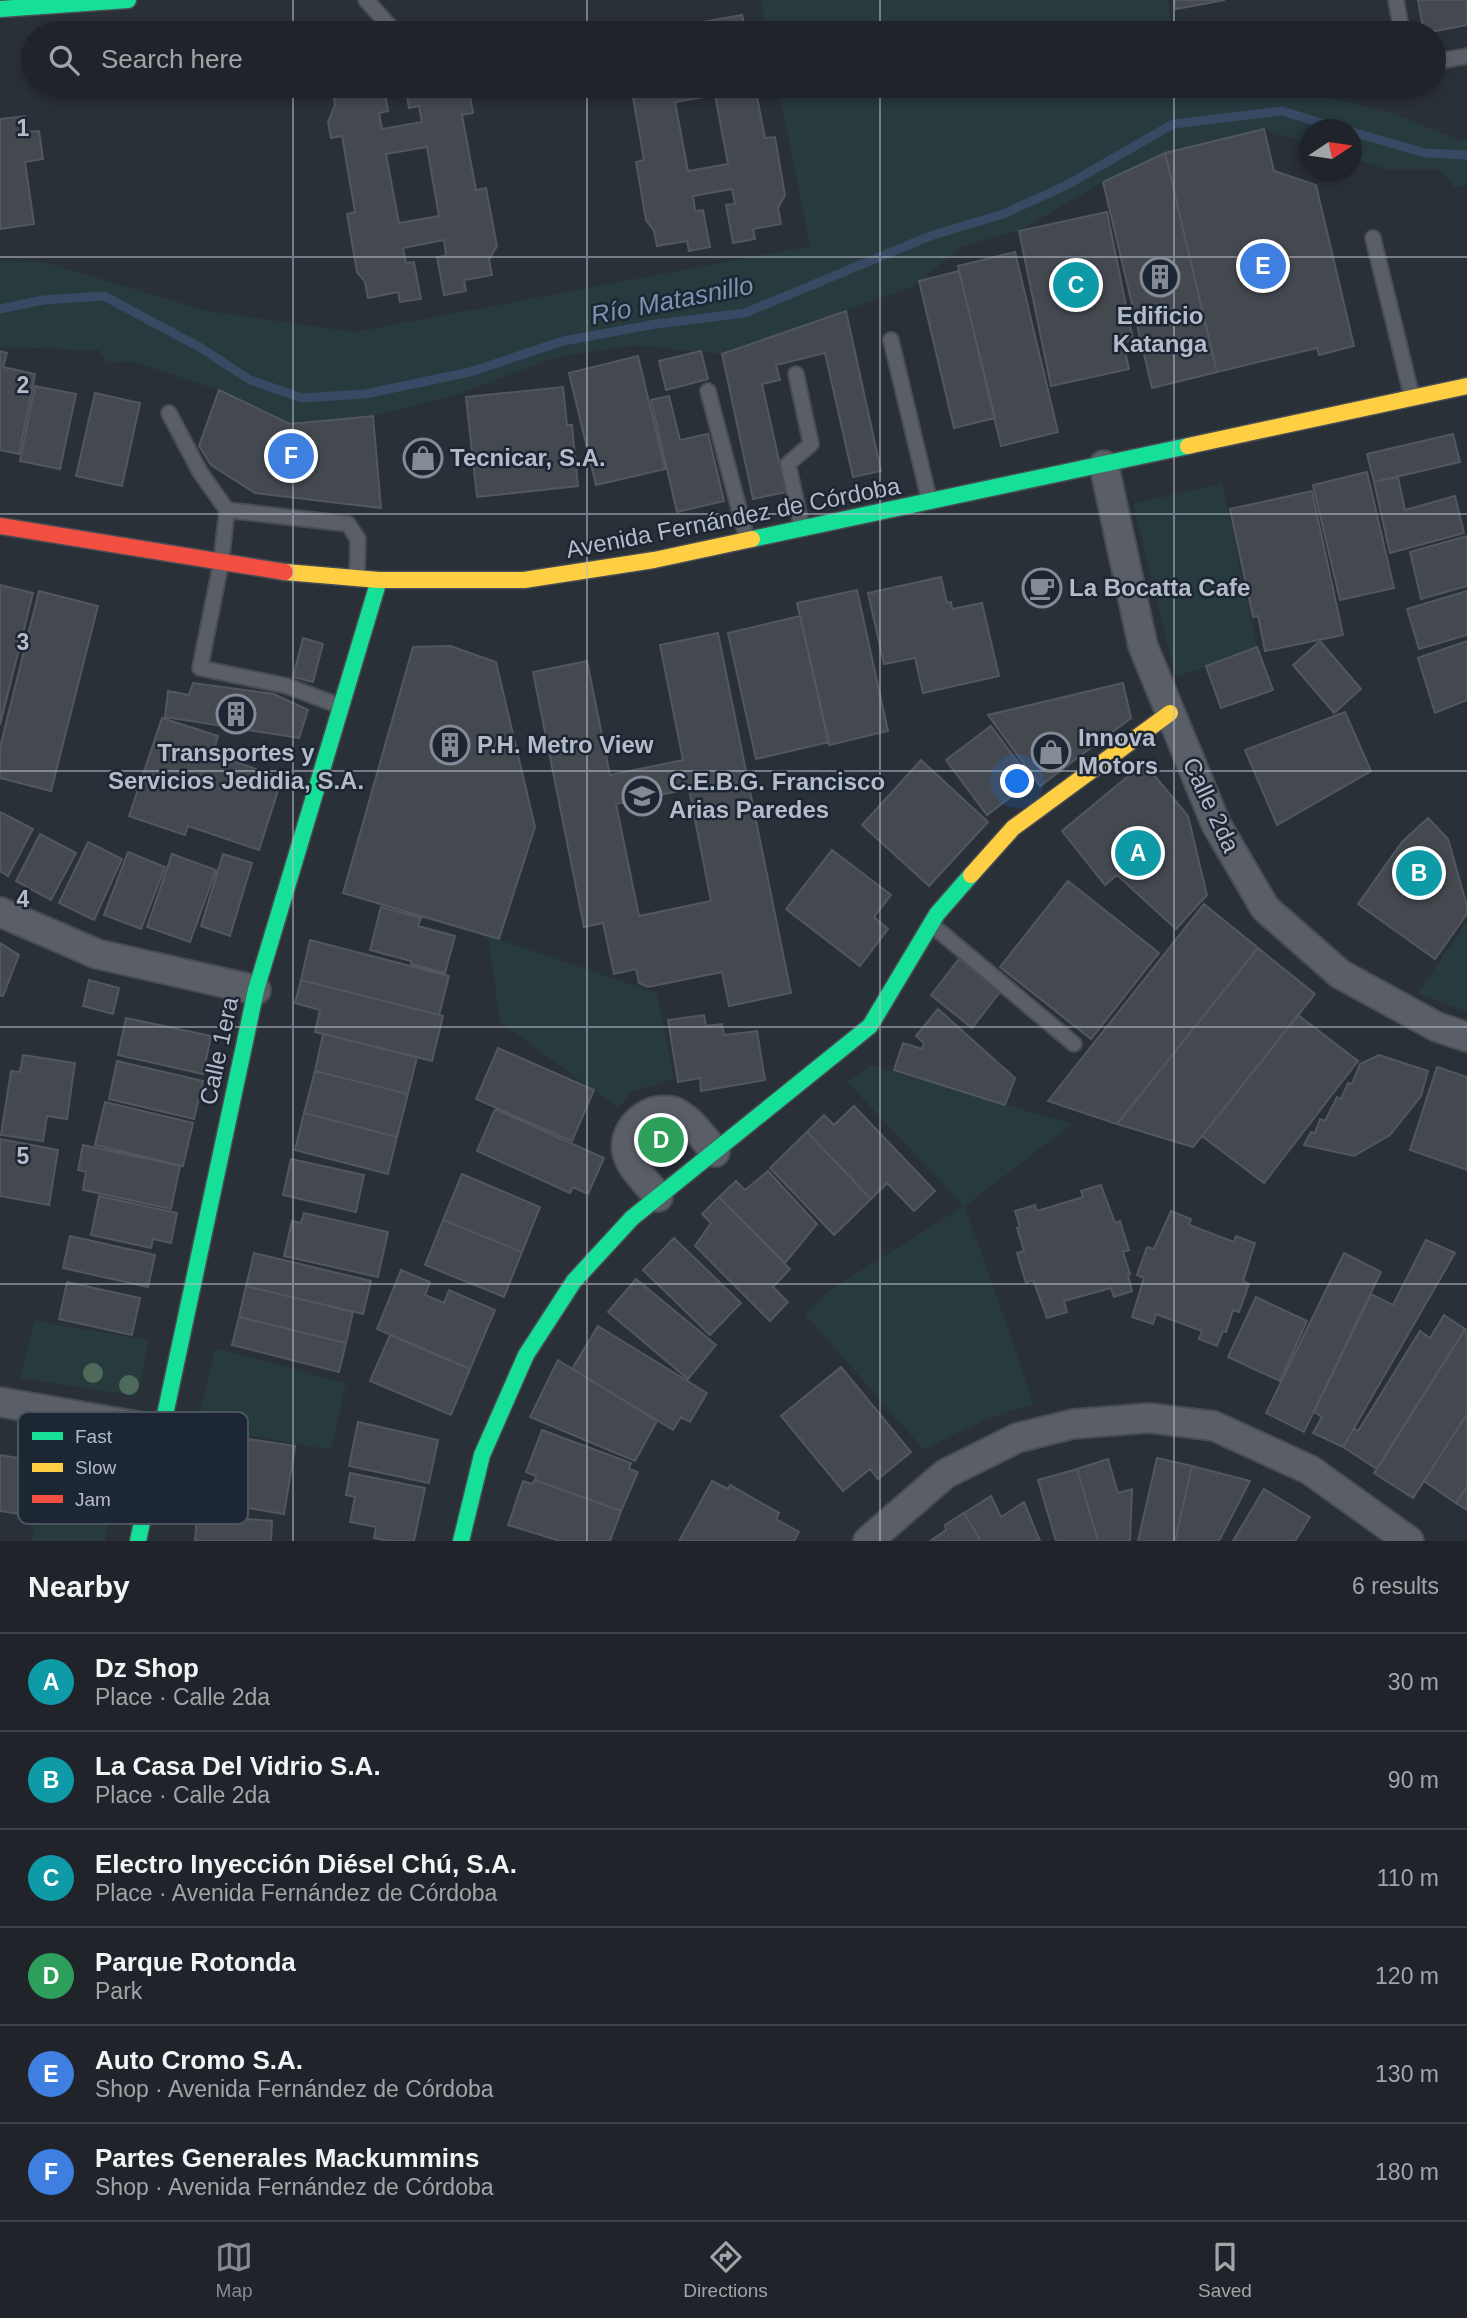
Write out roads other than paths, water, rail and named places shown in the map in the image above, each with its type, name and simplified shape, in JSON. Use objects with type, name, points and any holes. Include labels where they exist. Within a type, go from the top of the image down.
[{"type":"main road","points":[[0,9],[128,0]]},
{"type":"main road","name":"Avenida Fernández de Córdoba","points":[[0,526],[280,572],[379,580],[524,580],[654,560],[802,530],[1467,387]]},
{"type":"main road","name":"Calle 1era","points":[[164,1412],[256,990],[379,580]]},
{"type":"main road","points":[[461,1541],[482,1455],[526,1355],[574,1281],[632,1218],[870,1026],[931,924],[1013,828],[1170,713]]},
{"type":"street","name":"Calle 2da","points":[[1104,465],[1143,646],[1216,824],[1265,908],[1340,974],[1437,1027],[1467,1037]]},
{"type":"street","points":[[0,912],[96,954],[256,990]]},
{"type":"street","points":[[658,1197],[627,1152],[629,1133],[639,1118],[654,1112],[674,1112],[692,1124],[715,1152]]},
{"type":"street","points":[[0,1402],[57,1412]]},
{"type":"street","points":[[868,1541],[945,1475],[1017,1438],[1073,1424],[1149,1418],[1214,1426],[1310,1470],[1409,1541]]},
{"type":"lane","points":[[366,0],[385,21]]},
{"type":"lane","points":[[1396,0],[1400,21]]},
{"type":"lane","points":[[1446,60],[1467,56]]},
{"type":"lane","points":[[1373,238],[1412,398]]},
{"type":"lane","points":[[891,340],[930,503]]},
{"type":"lane","points":[[796,374],[811,444],[788,464],[802,530]]},
{"type":"lane","points":[[708,391],[747,541]]},
{"type":"lane","points":[[169,413],[200,472],[227,510],[221,563],[200,668],[287,686],[341,707]]},
{"type":"lane","points":[[227,510],[348,524],[358,539],[357,578]]},
{"type":"lane","points":[[931,924],[1074,1044]]},
{"type":"waterway","name":"Río Matasnillo","points":[[0,309],[43,300],[104,296],[201,348],[250,380],[302,398],[365,394],[470,372],[563,341],[656,324],[745,313],[930,236],[1003,214],[1067,185],[1173,124],[1282,111],[1308,119]]},
{"type":"waterway","name":"Río Matasnillo","points":[[1362,135],[1425,153],[1467,155]]},
{"type":"place","name":"Auto Cromo S.A.","points":[[1263,266]]},
{"type":"place","name":"Edificio Katanga","points":[[1160,277]]},
{"type":"place","name":"Electro Inyección Diésel Chú, S.A.","points":[[1076,285]]},
{"type":"place","name":"Partes Generales Mackummins","points":[[291,456]]},
{"type":"place","name":"Tecnicar, S.A.","points":[[423,458]]},
{"type":"place","name":"La Bocatta Cafe","points":[[1042,588]]},
{"type":"place","name":"Transportes y Servicios Jedidia, S.A.","points":[[236,714]]},
{"type":"place","name":"P.H. Metro View","points":[[450,745]]},
{"type":"place","name":"Innova Motors","points":[[1051,752]]},
{"type":"place","name":"C.E.B.G. Francisco Arias Paredes","points":[[642,796]]},
{"type":"place","name":"Dz Shop","points":[[1138,853]]},
{"type":"place","name":"La Casa Del Vidrio S.A.","points":[[1419,873]]},
{"type":"place","name":"Parque Rotonda","points":[[661,1140]]}]
